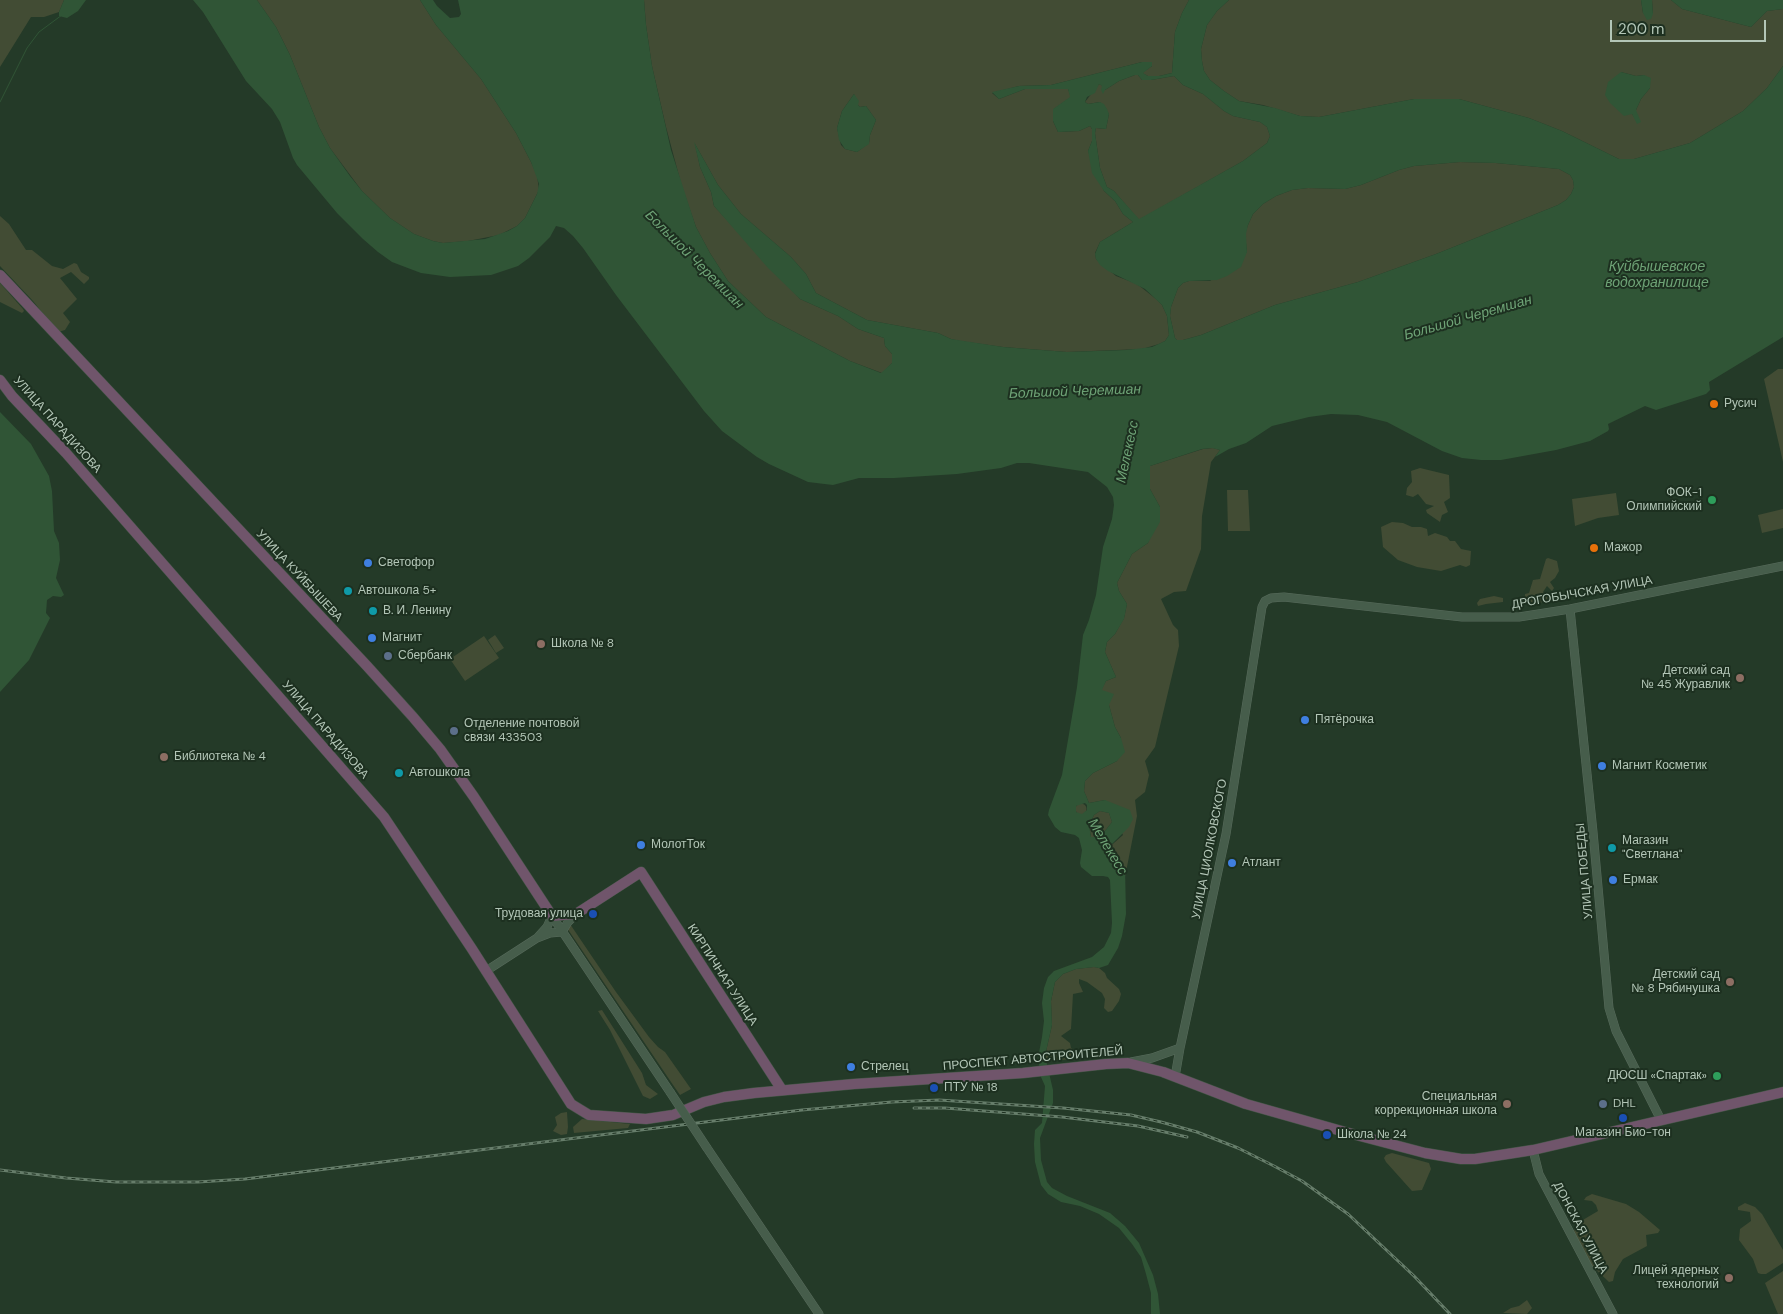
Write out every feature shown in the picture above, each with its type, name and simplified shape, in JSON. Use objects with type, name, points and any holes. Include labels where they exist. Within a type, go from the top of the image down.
[{"type":"highway","name":"УЛИЦА КУЙБЫШЕВА","points":[[0,275],[413,717],[474,797],[552,916]]},
{"type":"highway","name":"УЛИЦА ПАРАДИЗОВА","points":[[0,380],[12,396],[66,453],[377,809],[402,841],[571,1104],[589,1115],[598,1116]]},
{"type":"highway","name":"КИРПИЧНАЯ УЛИЦА","points":[[576,914],[640,872],[782,1090]]},
{"type":"highway","points":[[552,916],[576,914]]},
{"type":"highway","name":"ПРОСПЕКТ АВТОСТРОИТЕЛЕЙ","points":[[598,1116],[636,1119],[665,1117],[681,1113],[704,1102],[724,1097],[782,1090],[1023,1073],[1128,1063],[1147,1067],[1246,1104],[1425,1152],[1461,1159],[1475,1159],[1533,1150],[1783,1092]]},
{"type":"street","name":"ДРОГОБЫЧСКАЯ УЛИЦА","points":[[1265,601],[1270,598],[1284,597],[1462,617],[1519,617],[1570,609],[1783,566]]},
{"type":"street","name":"УЛИЦА ЦИОЛКОВСКОГО","points":[[1175,1077],[1226,834],[1262,606],[1265,601]]},
{"type":"street","name":"УЛИЦА ПОБЕДЫ","points":[[1570,609],[1609,1008],[1616,1031],[1660,1120]]},
{"type":"street","points":[[562,932],[564,926],[576,914]]},
{"type":"street","points":[[537,938],[547,927],[552,916]]},
{"type":"street","points":[[552,916],[819,1314]]},
{"type":"street","points":[[486,971],[537,938],[550,933],[562,932]]},
{"type":"street","points":[[1128,1063],[1152,1058],[1180,1048]]},
{"type":"street","name":"ДОНСКАЯ УЛИЦА","points":[[1533,1150],[1539,1174],[1613,1314]]},
{"type":"shaded area","points":[[0,0],[64,0],[59,12],[44,17],[31,17],[0,67]]},
{"type":"shaded area","points":[[257,0],[420,0],[436,25],[481,79],[516,133],[531,162],[537,175],[539,190],[525,218],[517,226],[499,235],[468,241],[443,243],[414,234],[390,218],[362,191],[330,148],[319,127],[290,55],[276,27]]},
{"type":"shaded area","points":[[644,0],[1189,0],[1175,32],[1172,73],[1148,76],[1142,73],[1152,66],[1142,62],[1051,85],[1019,86],[992,93],[999,99],[1025,89],[1068,89],[1071,97],[1054,109],[1053,121],[1058,132],[1079,131],[1090,126],[1092,129],[1092,141],[1088,151],[1104,191],[1115,201],[1123,214],[1133,222],[1100,242],[1095,253],[1096,259],[1116,276],[1137,284],[1162,305],[1167,316],[1169,335],[1165,341],[1142,349],[1067,352],[1003,347],[960,341],[938,333],[867,320],[816,293],[806,274],[791,257],[741,214],[718,185],[695,144],[700,167],[711,192],[714,206],[800,299],[838,316],[858,329],[884,338],[885,346],[892,354],[892,363],[882,373],[850,361],[766,317],[728,281],[696,227],[682,187],[666,127],[652,66]],"holes":[[[854,94],[860,107],[866,106],[876,120],[869,143],[857,152],[845,149],[841,145],[837,128],[842,111]]]},
{"type":"shaded area","points":[[1229,0],[1641,0],[1643,13],[1653,14],[1652,0],[1671,0],[1682,9],[1751,27],[1767,11],[1783,9],[1783,66],[1767,88],[1743,111],[1690,143],[1634,159],[1619,159],[1562,131],[1529,118],[1459,99],[1414,99],[1319,117],[1300,116],[1263,105],[1239,101],[1210,80],[1204,71],[1201,49],[1207,25],[1217,11]],"holes":[[[1621,72],[1636,76],[1644,75],[1650,88],[1641,99],[1636,110],[1636,119],[1632,114]]]},
{"type":"shaded area","points":[[1138,75],[1142,80],[1174,76],[1183,85],[1203,94],[1233,116],[1260,122],[1267,127],[1270,136],[1267,143],[1243,161],[1139,220],[1114,191],[1107,187],[1100,168],[1095,133],[1096,128],[1106,129],[1109,114],[1100,102],[1088,104],[1085,102],[1099,84],[1105,90],[1119,81]]},
{"type":"shaded area","points":[[1460,162],[1496,163],[1559,169],[1570,175],[1574,187],[1566,200],[1558,205],[1436,254],[1358,282],[1275,305],[1201,335],[1183,340],[1175,338],[1170,316],[1171,307],[1178,288],[1183,283],[1189,281],[1210,281],[1247,252],[1245,234],[1248,225],[1253,214],[1263,204],[1276,196],[1292,190],[1308,188],[1345,189],[1414,166]]},
{"type":"shaded area","points":[[0,216],[9,224],[26,250],[32,250],[52,266],[63,269],[74,263],[77,264],[81,272],[89,277],[84,284],[71,272],[60,278],[77,299],[63,313],[70,322],[65,330],[58,332],[33,301],[0,266]]},
{"type":"shaded area","points":[[0,283],[23,309],[22,313],[0,302]]},
{"type":"shaded area","points":[[1778,369],[1783,369],[1783,462],[1764,379]]},
{"type":"shaded area","points":[[1213,448],[1220,450],[1211,462],[1202,516],[1201,549],[1186,591],[1174,592],[1161,599],[1173,625],[1178,630],[1179,646],[1155,747],[1145,761],[1149,775],[1145,792],[1135,800],[1137,816],[1125,877],[1125,868],[1119,862],[1107,857],[1106,850],[1123,835],[1105,800],[1089,803],[1084,791],[1085,781],[1093,773],[1117,761],[1121,738],[1115,727],[1109,705],[1101,690],[1106,681],[1116,677],[1105,652],[1107,642],[1115,634],[1124,618],[1127,604],[1119,591],[1117,583],[1132,554],[1148,543],[1160,507],[1150,489],[1150,466],[1203,449]]},
{"type":"shaded area","points":[[1420,468],[1449,475],[1450,498],[1444,502],[1448,512],[1442,515],[1440,522],[1427,513],[1426,510],[1434,506],[1426,504],[1418,494],[1413,497],[1406,495],[1407,488],[1412,482],[1411,471]]},
{"type":"shaded area","points":[[1227,490],[1248,490],[1250,531],[1228,531]]},
{"type":"shaded area","points":[[1616,493],[1619,515],[1598,518],[1575,526],[1572,499]]},
{"type":"shaded area","points":[[1783,509],[1783,528],[1762,533],[1758,515]]},
{"type":"shaded area","points":[[1392,522],[1403,523],[1412,527],[1421,527],[1427,529],[1428,536],[1435,533],[1447,537],[1450,541],[1455,541],[1461,549],[1471,551],[1470,565],[1466,567],[1460,565],[1441,571],[1417,567],[1398,560],[1383,547],[1381,527]]},
{"type":"shaded area","points":[[1546,559],[1557,561],[1559,571],[1550,582],[1554,588],[1552,591],[1547,586],[1543,592],[1548,597],[1546,601],[1537,604],[1529,602],[1525,594],[1529,593],[1533,580],[1540,579]]},
{"type":"shaded area","points":[[1494,596],[1503,598],[1503,602],[1478,606],[1477,603],[1480,599]]},
{"type":"shaded area","points":[[495,635],[504,648],[496,653],[488,640]]},
{"type":"shaded area","points":[[484,636],[499,658],[465,681],[450,659]]},
{"type":"shaded area","points":[[1081,803],[1087,809],[1081,815],[1075,809]]},
{"type":"shaded area","points":[[1100,811],[1109,813],[1112,822],[1105,831],[1096,837],[1091,837],[1089,825],[1094,815]]},
{"type":"shaded area","points":[[570,924],[649,1037],[665,1052],[691,1089],[680,1095],[567,928]]},
{"type":"shaded area","points":[[1099,968],[1105,973],[1107,978],[1119,989],[1121,994],[1119,1001],[1112,1011],[1108,1012],[1104,1008],[1105,999],[1102,993],[1087,982],[1079,979],[1083,992],[1073,994],[1071,1029],[1061,1036],[1070,1043],[1071,1048],[1079,1053],[1080,1056],[1074,1059],[1046,1061],[1045,1056],[1052,1025],[1051,1001],[1055,982],[1063,974],[1076,969]]},
{"type":"shaded area","points":[[602,1010],[642,1073],[646,1085],[658,1094],[650,1099],[643,1096],[610,1030],[598,1011]]},
{"type":"shaded area","points":[[567,1112],[567,1134],[561,1135],[553,1131],[557,1125],[555,1117]]},
{"type":"shaded area","points":[[582,1119],[630,1124],[628,1128],[574,1133],[573,1127]]},
{"type":"shaded area","points":[[1392,1153],[1429,1163],[1431,1169],[1422,1190],[1412,1191],[1386,1162],[1384,1158],[1386,1155]]},
{"type":"shaded area","points":[[1592,1194],[1626,1204],[1639,1212],[1660,1230],[1658,1233],[1646,1235],[1647,1246],[1623,1259],[1615,1272],[1613,1281],[1609,1282],[1592,1266],[1574,1232],[1576,1224],[1598,1211],[1592,1201],[1584,1200]]},
{"type":"shaded area","points":[[1745,1203],[1755,1207],[1762,1214],[1783,1250],[1783,1263],[1766,1274],[1758,1273],[1753,1259],[1739,1240],[1740,1229],[1751,1221],[1750,1212],[1738,1210],[1738,1207]]},
{"type":"shaded area","points":[[1783,1271],[1783,1314],[1778,1314],[1765,1283]]},
{"type":"shaded area","points":[[1527,1300],[1532,1308],[1527,1314],[1503,1313],[1519,1306]]},
{"type":"water","points":[[64,0],[86,0],[78,11],[67,18],[59,16]]},
{"type":"water","name":"Куйбышевское водохранилище","points":[[193,0],[257,0],[276,27],[290,55],[319,127],[330,148],[350,176],[362,191],[390,218],[414,234],[443,243],[485,239],[517,226],[525,218],[537,194],[539,184],[531,162],[516,133],[481,79],[436,25],[420,0],[433,0],[450,18],[459,17],[461,14],[458,0],[644,0],[652,66],[671,150],[696,227],[710,253],[728,281],[766,317],[850,361],[881,373],[892,363],[892,354],[885,346],[884,338],[858,329],[838,316],[800,299],[768,268],[714,206],[711,192],[700,167],[694,142],[718,185],[741,214],[791,257],[806,274],[816,293],[867,320],[938,333],[951,339],[1003,347],[1067,352],[1126,350],[1152,347],[1165,341],[1169,335],[1167,316],[1162,305],[1145,289],[1108,271],[1096,259],[1095,254],[1100,242],[1133,222],[1123,214],[1092,173],[1088,151],[1092,141],[1092,129],[1090,126],[1079,131],[1058,132],[1053,121],[1053,109],[1070,97],[1068,89],[1025,89],[999,99],[992,92],[1019,86],[1051,85],[1142,62],[1152,62],[1152,66],[1143,73],[1148,76],[1172,73],[1175,32],[1189,0],[1229,0],[1217,11],[1207,25],[1201,49],[1202,61],[1204,71],[1210,80],[1239,101],[1275,108],[1300,116],[1319,117],[1414,99],[1459,99],[1529,118],[1562,131],[1619,159],[1634,159],[1690,143],[1743,111],[1767,88],[1783,66],[1783,337],[1709,382],[1710,390],[1706,394],[1656,410],[1645,406],[1608,424],[1608,431],[1590,441],[1556,450],[1501,460],[1462,458],[1442,451],[1387,422],[1358,415],[1331,414],[1272,426],[1246,443],[1229,449],[1215,457],[1220,450],[1212,448],[1202,449],[1150,466],[1150,489],[1160,507],[1160,522],[1148,543],[1132,554],[1117,583],[1119,591],[1127,604],[1124,619],[1115,634],[1107,642],[1105,652],[1116,677],[1106,681],[1102,690],[1114,694],[1109,705],[1125,752],[1117,761],[1093,773],[1085,781],[1084,791],[1089,803],[1105,800],[1130,810],[1133,819],[1129,827],[1106,850],[1107,857],[1119,862],[1125,868],[1126,914],[1118,948],[1108,965],[1099,968],[1076,969],[1063,974],[1055,982],[1051,1001],[1052,1025],[1045,1056],[1053,1090],[1053,1103],[1040,1138],[1041,1160],[1047,1182],[1052,1188],[1110,1213],[1125,1226],[1139,1243],[1153,1275],[1158,1294],[1160,1314],[1151,1314],[1151,1293],[1141,1257],[1119,1228],[1099,1214],[1080,1206],[1061,1202],[1048,1194],[1041,1185],[1035,1162],[1035,1130],[1042,1123],[1045,1086],[1041,1077],[1038,1058],[1044,1021],[1042,1003],[1044,988],[1048,977],[1054,971],[1092,957],[1104,947],[1111,933],[1110,880],[1108,877],[1092,876],[1081,867],[1082,850],[1079,838],[1075,835],[1061,832],[1055,827],[1048,815],[1062,775],[1077,687],[1083,635],[1096,595],[1103,547],[1112,519],[1113,497],[1107,487],[1088,472],[1029,463],[1017,463],[1001,468],[957,474],[859,478],[833,485],[808,482],[769,464],[722,431],[704,411],[616,295],[583,248],[564,228],[556,226],[550,237],[518,266],[491,275],[450,277],[421,273],[392,262],[378,252],[337,213],[297,165],[280,122],[272,109],[246,81],[203,12]],"holes":[[[1135,75],[1138,75],[1142,80],[1174,76],[1183,85],[1203,94],[1233,116],[1260,122],[1267,127],[1270,136],[1267,143],[1243,161],[1139,219],[1114,191],[1107,187],[1100,168],[1095,133],[1096,128],[1106,129],[1109,114],[1107,109],[1100,102],[1088,104],[1085,102],[1087,97],[1095,93],[1099,84],[1102,86],[1103,94],[1105,90],[1119,81]],[[1460,162],[1496,163],[1559,169],[1570,175],[1574,187],[1566,200],[1558,205],[1436,254],[1358,282],[1275,305],[1201,335],[1183,340],[1175,338],[1170,316],[1171,307],[1178,288],[1183,283],[1189,281],[1217,280],[1241,267],[1247,252],[1246,234],[1248,225],[1253,214],[1263,204],[1276,196],[1292,190],[1308,188],[1345,189],[1414,166]],[[1085,803],[1087,810],[1082,814],[1076,812],[1076,806]],[[1100,811],[1109,813],[1112,822],[1105,831],[1096,837],[1091,837],[1089,825],[1094,815]]]},
{"type":"water","points":[[1641,0],[1652,0],[1653,14],[1651,19],[1647,20],[1643,13]]},
{"type":"water","points":[[1671,0],[1783,0],[1783,9],[1767,11],[1751,27],[1682,9]]},
{"type":"water","points":[[1621,72],[1636,76],[1644,75],[1651,78],[1650,88],[1641,99],[1636,110],[1641,122],[1637,124],[1632,114],[1624,116],[1610,103],[1605,95],[1608,82]]},
{"type":"water","points":[[854,94],[859,101],[858,105],[860,107],[866,106],[876,120],[870,135],[869,144],[857,152],[845,149],[839,140],[837,128],[842,111]]},
{"type":"water","points":[[0,412],[31,444],[49,476],[52,491],[54,531],[59,543],[60,560],[56,578],[64,595],[61,597],[53,596],[47,600],[46,613],[50,618],[29,660],[0,692]]},
{"type":"waterway","points":[[0,102],[27,48],[39,32],[62,15]]},
{"type":"railway","points":[[0,1170],[116,1182],[198,1182],[245,1179],[802,1110],[892,1102],[939,1100],[1063,1108],[1131,1115],[1161,1122],[1197,1132],[1238,1148],[1274,1166],[1302,1181],[1348,1214],[1414,1276],[1450,1314]]},
{"type":"railway","points":[[914,1108],[945,1108],[1062,1117],[1138,1126],[1187,1137]]},
{"type":"place","name":"Русич","points":[[1714,404]]},
{"type":"place","name":"ФОК-1 Олимпийский","points":[[1712,500]]},
{"type":"place","name":"Мажор","points":[[1594,548]]},
{"type":"place","name":"Светофор","points":[[368,563]]},
{"type":"place","name":"Автошкола 5+","points":[[348,591]]},
{"type":"place","name":"В. И. Ленину","points":[[373,611]]},
{"type":"place","name":"Магнит","points":[[372,638]]},
{"type":"place","name":"Школа № 8","points":[[541,644]]},
{"type":"place","name":"Сбербанк","points":[[388,656]]},
{"type":"place","name":"Детский сад № 45 Журавлик","points":[[1740,678]]},
{"type":"place","name":"Пятёрочка","points":[[1305,720]]},
{"type":"place","name":"Отделение почтовой связи 433503","points":[[454,731]]},
{"type":"place","name":"Библиотека № 4","points":[[164,757]]},
{"type":"place","name":"Магнит Косметик","points":[[1602,766]]},
{"type":"place","name":"Автошкола","points":[[399,773]]},
{"type":"place","name":"МолотТок","points":[[641,845]]},
{"type":"place","name":"Магазин \"Светлана\"","points":[[1612,848]]},
{"type":"place","name":"Атлант","points":[[1232,863]]},
{"type":"place","name":"Ермак","points":[[1613,880]]},
{"type":"place","name":"Трудовая улица","points":[[593,914]]},
{"type":"place","name":"Детский сад № 8 Рябинушка","points":[[1730,982]]},
{"type":"place","name":"Стрелец","points":[[851,1067]]},
{"type":"place","name":"ДЮСШ «Спартак»","points":[[1717,1076]]},
{"type":"place","name":"ПТУ № 18","points":[[934,1088]]},
{"type":"place","name":"Специальная коррекционная школа","points":[[1507,1104]]},
{"type":"place","name":"DHL","points":[[1603,1104]]},
{"type":"place","name":"Магазин Био-тон","points":[[1623,1118]]},
{"type":"place","name":"Школа № 24","points":[[1327,1135]]},
{"type":"place","name":"Лицей ядерных технологий","points":[[1729,1278]]},
{"type":"water label","name":"Большой Черемшан","points":[[694,260]]},
{"type":"water label","name":"Большой Черемшан","points":[[1468,318]]},
{"type":"water label","name":"Большой Черемшан","points":[[1075,392]]},
{"type":"water label","name":"Мелекесс","points":[[1128,452]]},
{"type":"water label","name":"Мелекесс","points":[[1107,847]]}]
